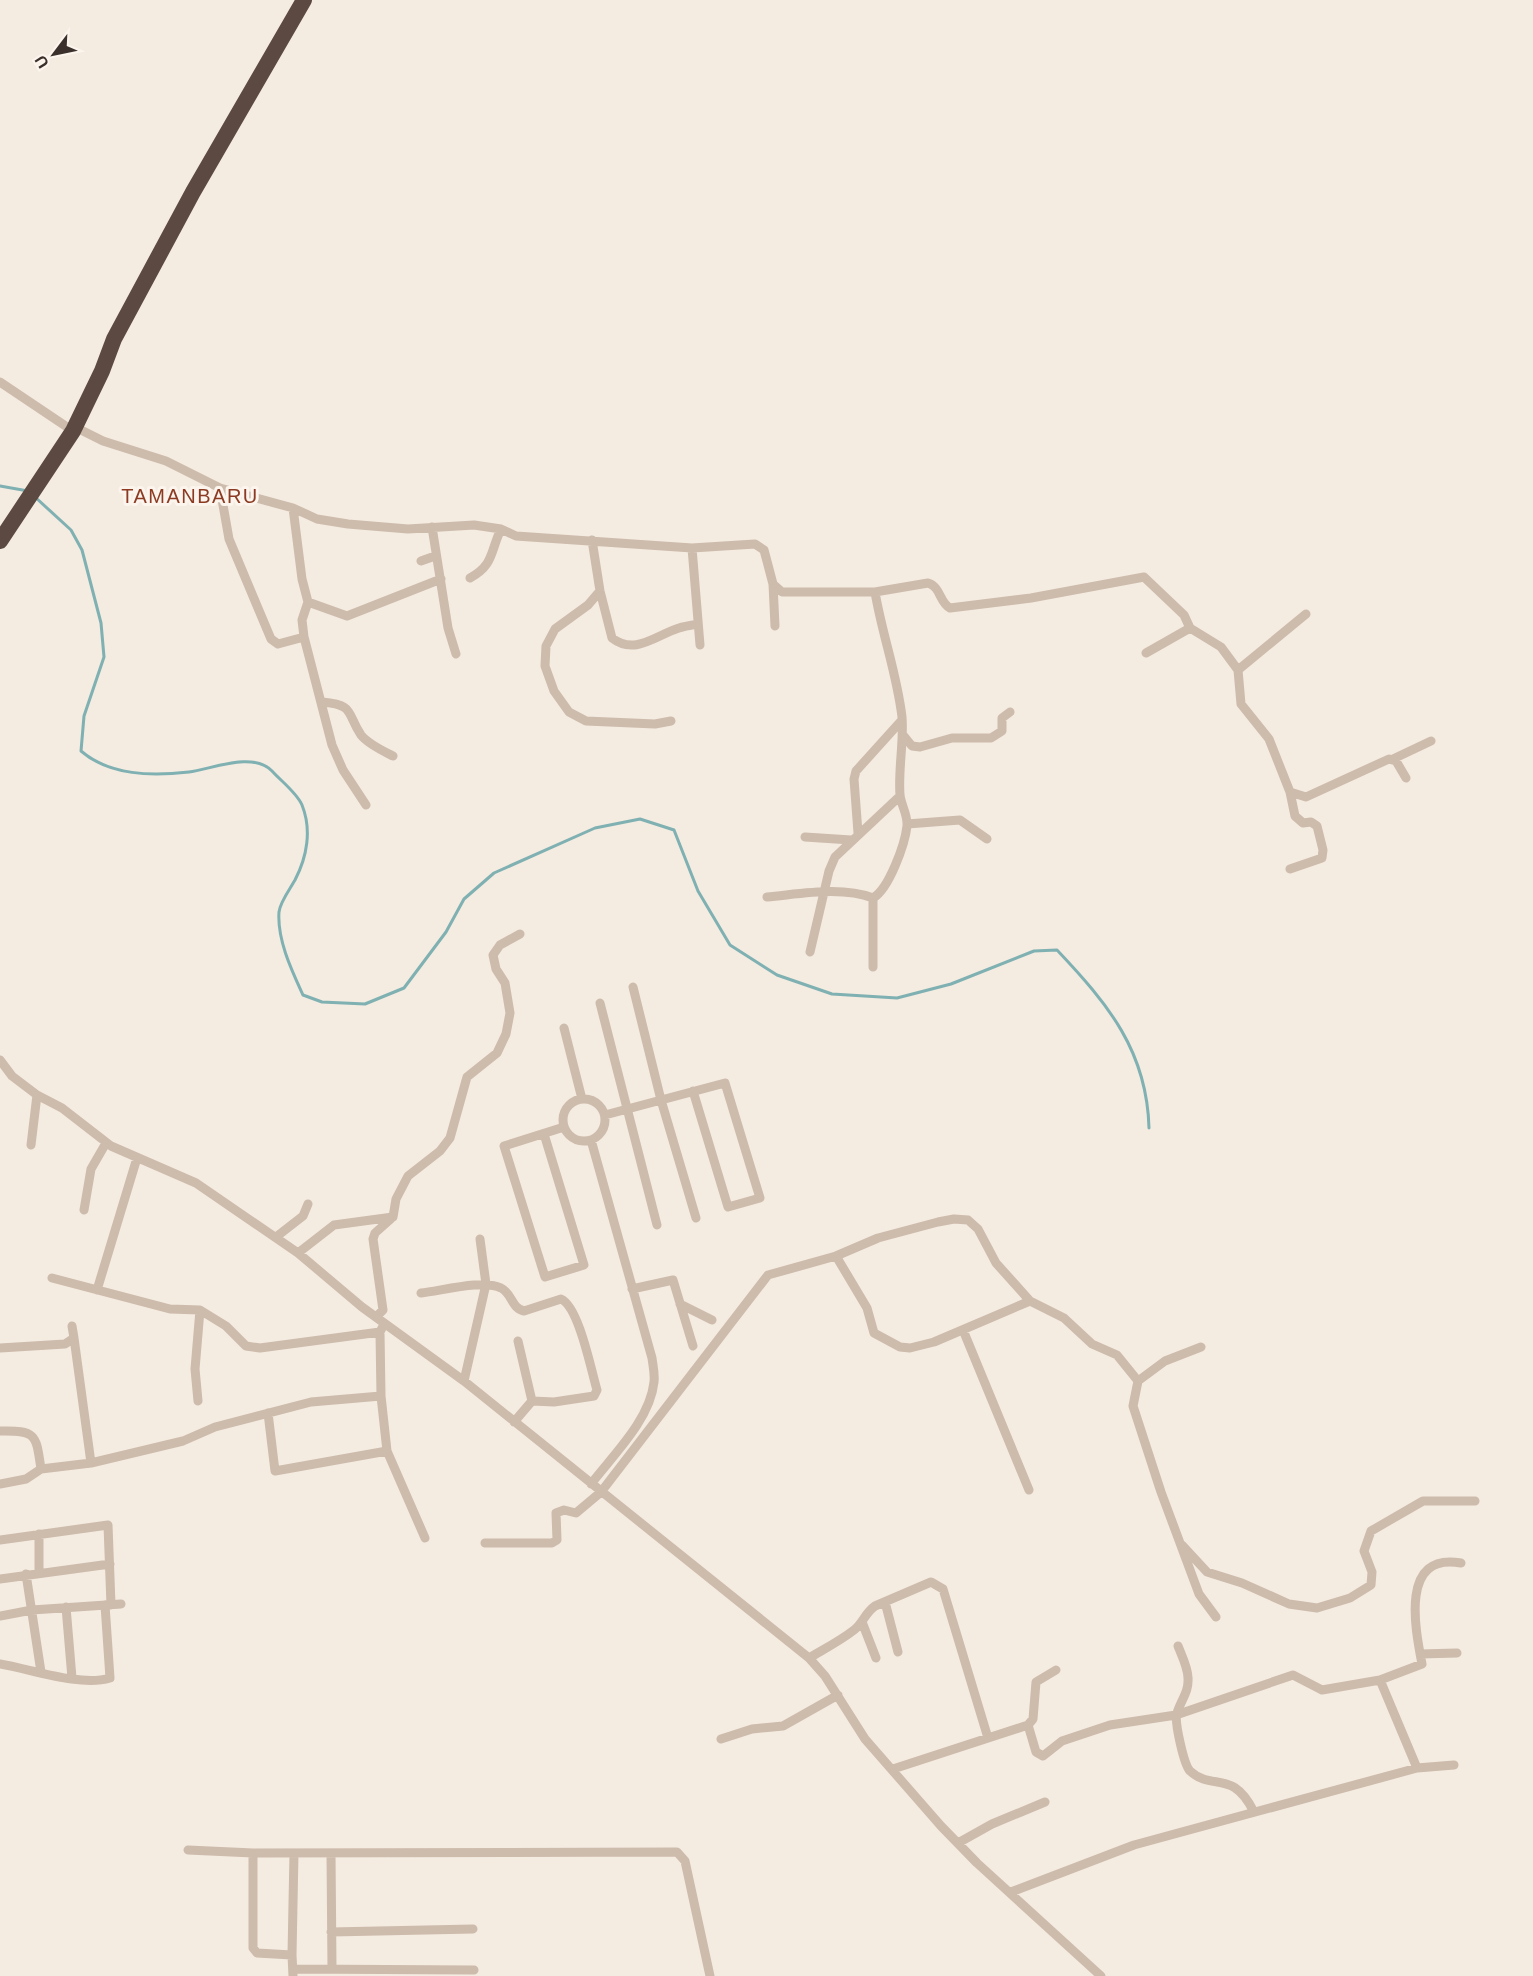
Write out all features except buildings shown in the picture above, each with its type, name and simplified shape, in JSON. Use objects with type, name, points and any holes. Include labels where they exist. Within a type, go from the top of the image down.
[{"type":"highway","points":[[0,542],[74,429],[102,371],[114,339],[193,192],[304,0]]},
{"type":"street","points":[[0,382],[74,429],[166,461],[220,488],[293,508],[317,519],[408,529],[474,525],[501,529],[516,536],[692,548],[760,546],[768,558],[773,584],[775,626]]},
{"type":"street","points":[[220,488],[229,539],[272,639],[278,644],[304,637]]},
{"type":"street","points":[[293,508],[302,579],[308,602],[302,620],[304,637],[332,745],[343,770],[366,805]]},
{"type":"street","points":[[432,527],[447,628],[456,654]]},
{"type":"street","points":[[470,578],[489,564],[501,529]]},
{"type":"street","points":[[592,540],[600,591],[612,638],[629,645],[661,638],[678,628],[698,624]]},
{"type":"street","points":[[692,548],[700,645]]},
{"type":"street","points":[[421,561],[435,556]]},
{"type":"street","points":[[773,584],[785,592],[875,592],[928,583],[935,586],[944,604],[950,608],[1063,593],[1140,576],[1149,579],[1174,604],[1190,628],[1221,647],[1238,670],[1241,704],[1269,739],[1290,792],[1295,816],[1303,823],[1311,822],[1317,826],[1323,850],[1322,858],[1290,869]]},
{"type":"street","points":[[308,602],[347,616],[441,579]]},
{"type":"street","points":[[600,591],[588,605],[555,629],[546,646],[545,666],[554,691],[569,712],[586,721],[655,724],[671,720]]},
{"type":"street","points":[[767,897],[824,892],[862,894],[873,898],[881,894],[890,879],[907,824],[900,796],[903,735],[891,659],[881,625],[875,592]]},
{"type":"street","points":[[1238,670],[1306,614]]},
{"type":"street","points":[[1146,653],[1190,628]]},
{"type":"street","points":[[322,702],[339,704],[348,708],[362,736],[393,756]]},
{"type":"street","points":[[903,735],[912,746],[920,747],[952,738],[992,738],[1002,731],[1002,718],[1010,712]]},
{"type":"street","points":[[854,837],[856,771],[902,720]]},
{"type":"street","points":[[1290,792],[1298,797],[1306,797],[1431,741]]},
{"type":"street","points":[[1393,759],[1406,778]]},
{"type":"street","points":[[810,952],[824,892],[836,857],[854,837],[900,796]]},
{"type":"street","points":[[907,824],[960,820],[987,839]]},
{"type":"street","points":[[805,837],[854,837]]},
{"type":"street","points":[[873,898],[873,967]]},
{"type":"street","points":[[425,1538],[387,1451],[381,1396],[383,1310],[373,1239],[375,1233],[393,1217],[396,1199],[408,1176],[440,1151],[450,1138],[467,1077],[497,1053],[506,1034],[510,1013],[505,983],[496,969],[493,955],[500,945],[520,934]]},
{"type":"street","points":[[633,987],[661,1100],[696,1218]]},
{"type":"street","points":[[600,1003],[657,1225]]},
{"type":"street","points":[[564,1029],[582,1099]]},
{"type":"street","points":[[0,1060],[12,1076],[37,1095],[62,1108],[106,1143],[196,1183],[298,1253],[381,1324],[464,1381],[809,1658],[838,1695],[865,1739],[958,1843],[1101,1976]]},
{"type":"street","points":[[605,1115],[626,1110],[693,1091],[725,1083],[760,1198],[728,1207],[693,1091]]},
{"type":"street","points":[[32,1145],[37,1095]]},
{"type":"street","points":[[582,1099],[595,1102],[605,1115],[603,1131],[591,1140],[573,1138],[564,1127],[566,1109],[582,1099]]},
{"type":"street","points":[[544,1134],[584,1265],[545,1277],[504,1146],[564,1127]]},
{"type":"street","points":[[591,1140],[652,1358],[655,1380],[650,1400],[636,1425],[591,1484]]},
{"type":"street","points":[[84,1210],[91,1168],[106,1143]]},
{"type":"street","points":[[97,1290],[137,1158]]},
{"type":"street","points":[[276,1237],[303,1216],[308,1204]]},
{"type":"street","points":[[298,1253],[334,1225],[393,1217]]},
{"type":"street","points":[[485,1543],[552,1543],[558,1536],[556,1513],[561,1510],[576,1513],[601,1491],[768,1275],[837,1256],[878,1238],[927,1224],[954,1219],[968,1220],[978,1229],[996,1263],[1030,1301],[1064,1318],[1092,1344],[1118,1355],[1138,1381]]},
{"type":"street","points":[[464,1381],[486,1284],[480,1239]]},
{"type":"street","points":[[837,1256],[867,1308],[874,1333],[900,1347],[910,1348],[934,1342],[1030,1301]]},
{"type":"street","points":[[52,1278],[170,1309],[200,1310],[226,1326],[246,1346],[253,1347],[381,1324]]},
{"type":"street","points":[[632,1289],[673,1280],[693,1346]]},
{"type":"street","points":[[421,1293],[486,1284],[502,1288],[519,1310],[524,1311],[561,1299],[568,1304],[575,1317],[597,1390],[594,1396],[554,1402],[532,1401]]},
{"type":"street","points":[[680,1304],[712,1320]]},
{"type":"street","points":[[198,1401],[195,1369],[200,1310]]},
{"type":"street","points":[[72,1326],[91,1463]]},
{"type":"street","points":[[963,1330],[1029,1490]]},
{"type":"street","points":[[0,1348],[64,1344],[74,1338]]},
{"type":"street","points":[[518,1341],[532,1401]]},
{"type":"street","points":[[1201,1347],[1165,1361],[1138,1381],[1133,1406],[1199,1594],[1216,1617]]},
{"type":"street","points":[[0,1484],[20,1481],[41,1470],[91,1463],[183,1441],[215,1427],[311,1402],[381,1396]]},
{"type":"street","points":[[514,1422],[532,1401]]},
{"type":"street","points":[[268,1413],[275,1471],[387,1451]]},
{"type":"street","points":[[0,1431],[23,1431],[33,1435],[37,1440],[41,1470]]},
{"type":"street","points":[[1179,1541],[1207,1572],[1242,1583],[1288,1604],[1317,1608],[1350,1598],[1371,1585],[1372,1572],[1364,1551],[1371,1531],[1423,1502],[1475,1501]]},
{"type":"street","points":[[0,1540],[108,1525],[112,1605],[110,1678],[100,1680],[72,1678],[0,1664]]},
{"type":"street","points":[[39,1534],[39,1572]]},
{"type":"street","points":[[1028,1725],[1036,1752],[1042,1756],[1062,1741],[1110,1725],[1176,1714],[1293,1675],[1322,1690],[1380,1680],[1422,1664],[1414,1623],[1419,1580],[1426,1570],[1445,1560],[1461,1563]]},
{"type":"street","points":[[0,1579],[110,1564]]},
{"type":"street","points":[[26,1574],[41,1672]]},
{"type":"street","points":[[809,1658],[854,1630],[868,1611],[931,1582],[944,1589],[987,1738]]},
{"type":"street","points":[[885,1602],[898,1652]]},
{"type":"street","points":[[0,1616],[32,1610],[112,1605]]},
{"type":"street","points":[[66,1607],[72,1678]]},
{"type":"street","points":[[862,1622],[876,1658]]},
{"type":"street","points":[[1178,1646],[1188,1676],[1187,1689],[1176,1714],[1185,1760],[1190,1771],[1207,1779],[1223,1781],[1245,1794],[1254,1812]]},
{"type":"street","points":[[1420,1654],[1457,1653]]},
{"type":"street","points":[[893,1769],[1028,1725],[1033,1719],[1036,1682],[1056,1670]]},
{"type":"street","points":[[1380,1680],[1417,1768]]},
{"type":"street","points":[[721,1739],[752,1728],[783,1726],[838,1695]]},
{"type":"street","points":[[1011,1892],[1134,1845],[1417,1768],[1454,1765]]},
{"type":"street","points":[[958,1843],[992,1824],[1046,1802]]},
{"type":"street","points":[[188,1850],[253,1853],[677,1852],[685,1861],[710,1976]]},
{"type":"street","points":[[331,1852],[332,1969]]},
{"type":"street","points":[[253,1853],[255,1951],[292,1955]]},
{"type":"street","points":[[294,1853],[293,1973],[332,1969],[355,1973],[432,1973],[474,1970]]},
{"type":"street","points":[[331,1932],[473,1929]]},
{"type":"waterway","points":[[0,486],[28,491]]},
{"type":"waterway","points":[[35,497],[71,530],[82,550],[101,623],[104,657],[84,716],[81,751],[92,759],[118,770],[146,774],[189,772],[232,763],[254,762],[272,771],[300,801],[307,824],[307,843],[299,871],[280,908],[279,923],[286,955],[303,995],[322,1002],[365,1004],[404,988],[446,932],[464,899],[494,873],[595,828],[640,819],[674,830],[698,891],[730,945],[777,975],[832,994],[897,998],[951,984],[1034,951],[1057,950],[1093,990],[1121,1030],[1141,1075],[1147,1100],[1149,1128]]},
{"type":"district","name":"TAMANBARU","points":[[190,496]]}]
